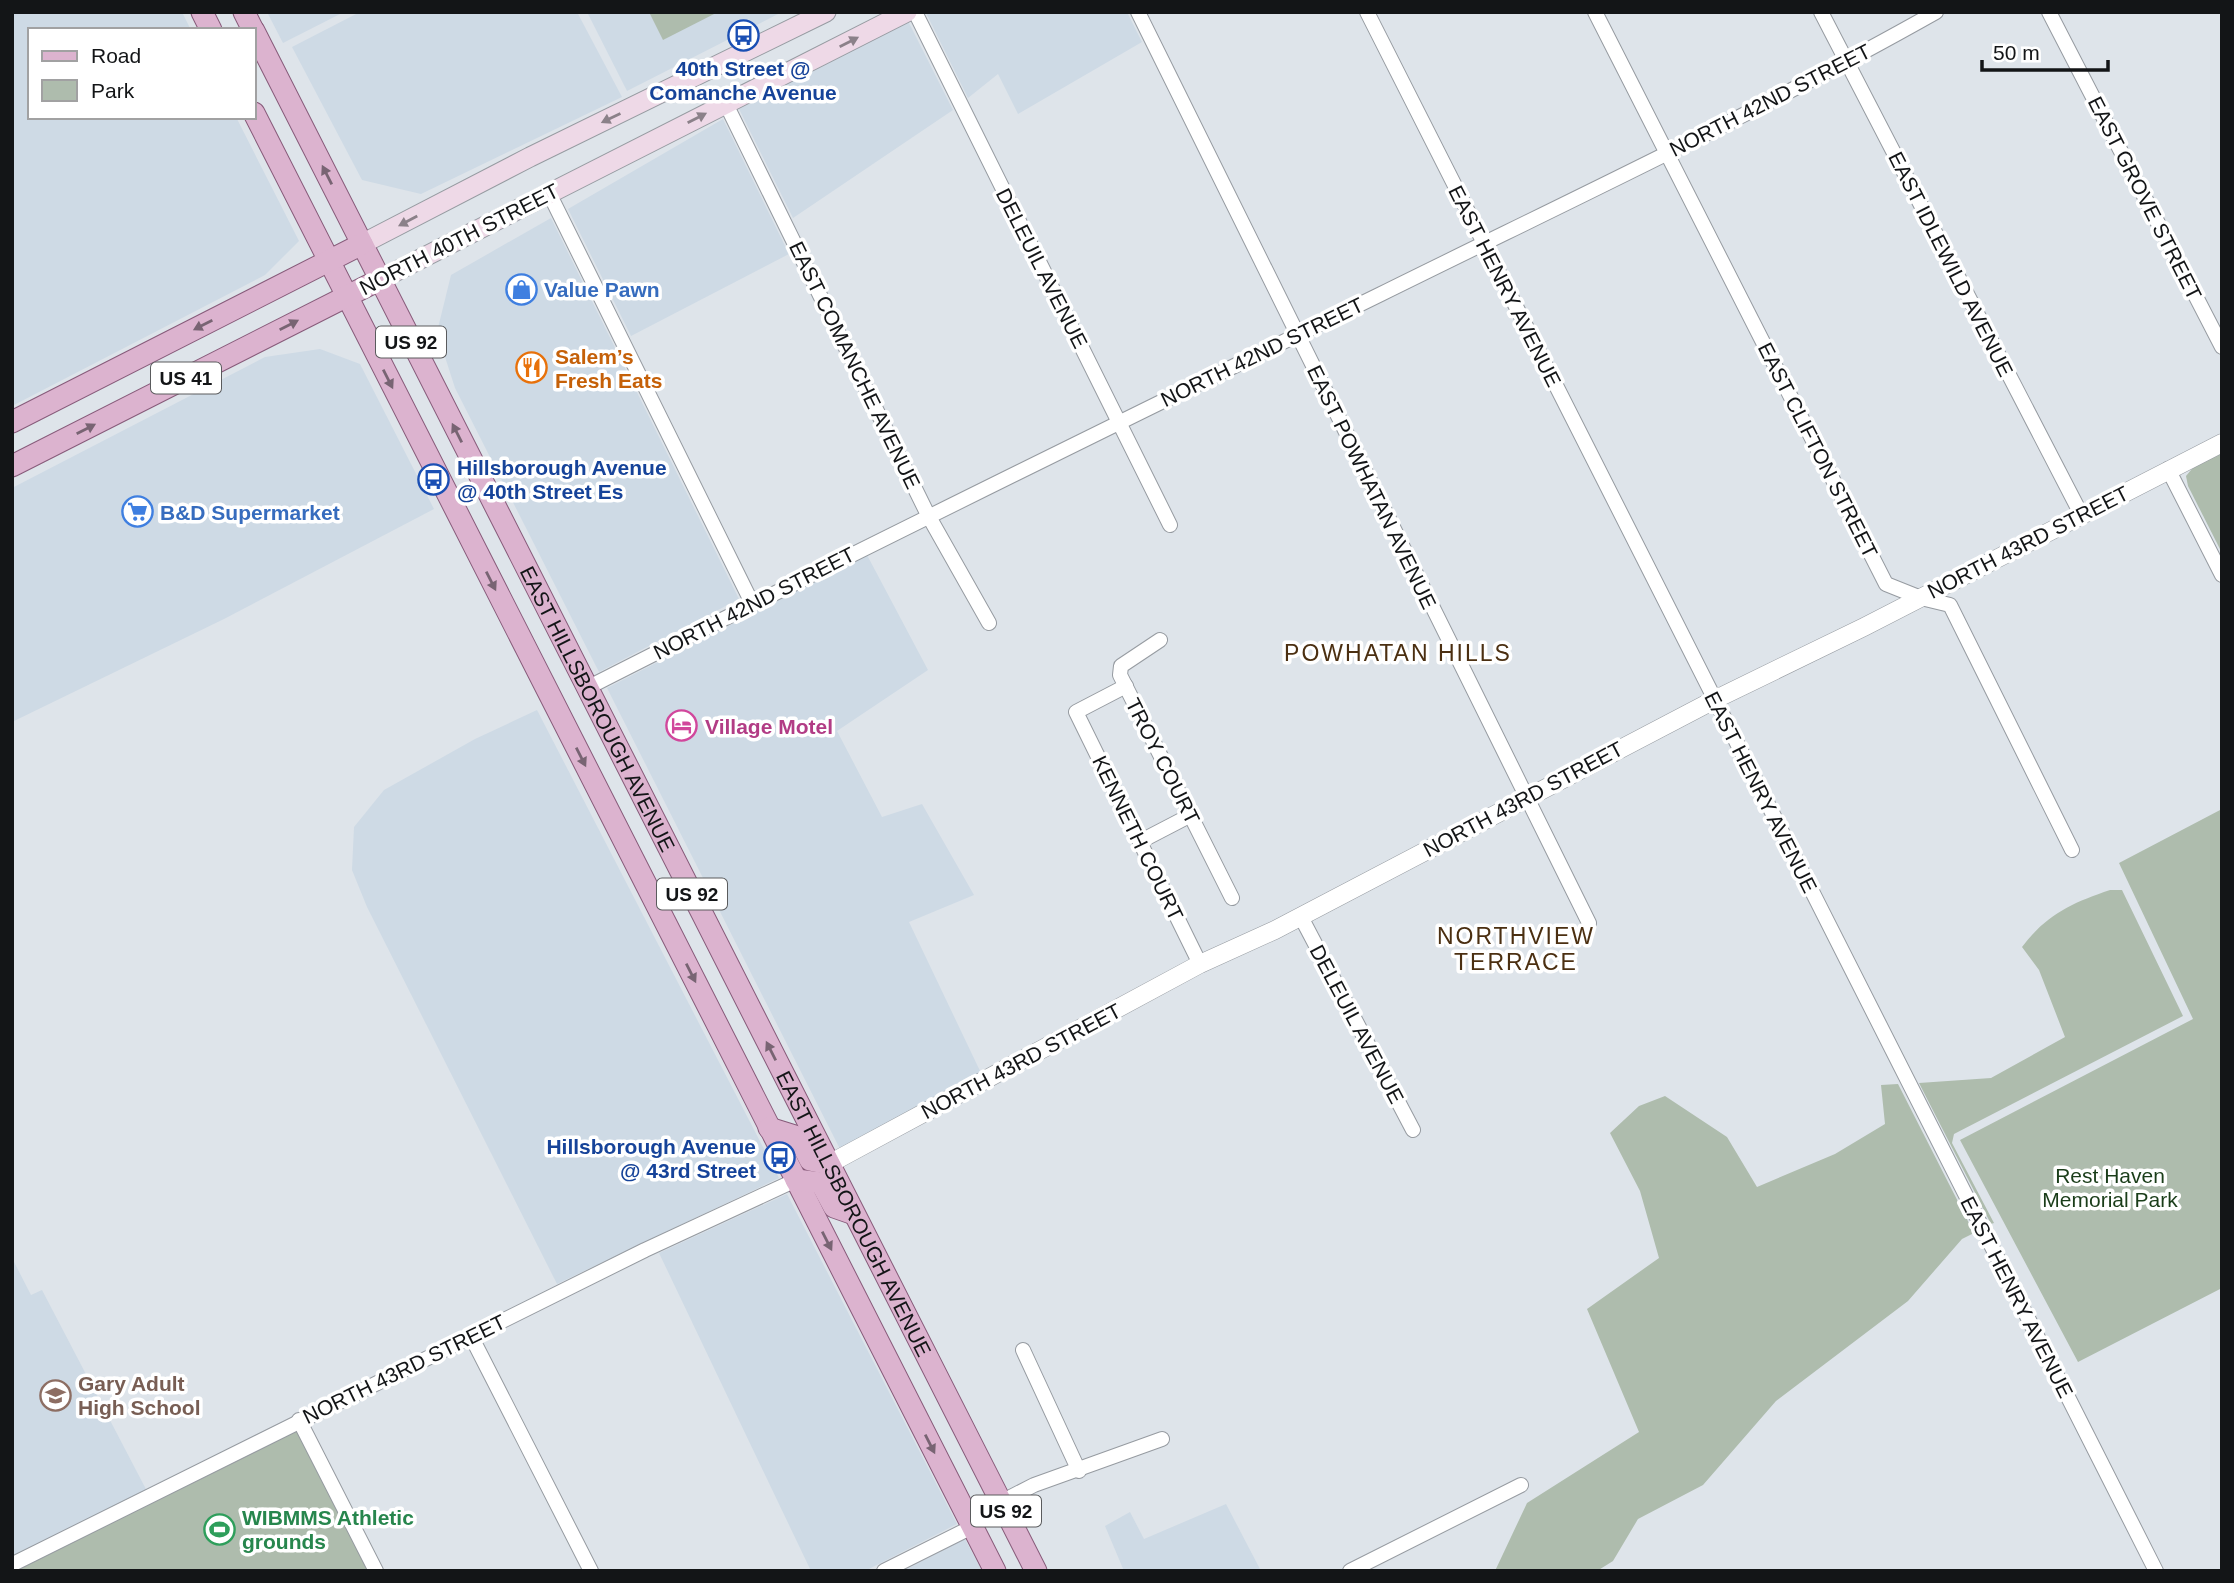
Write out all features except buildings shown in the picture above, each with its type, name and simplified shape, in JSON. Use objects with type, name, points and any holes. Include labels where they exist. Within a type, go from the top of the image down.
[{"type":"main road","points":[[202,12],[210,28]]},
{"type":"main road","name":"EAST HILLSBOROUGH AVENUE","points":[[244,12],[252,28]]},
{"type":"main road","name":"NORTH 40TH STREET","points":[[12,422],[530,157],[827,12]]},
{"type":"main road","name":"NORTH 40TH STREET","points":[[12,466],[907,12]]},
{"type":"main road","name":"EAST HILLSBOROUGH AVENUE","points":[[256,37],[1036,1571]]},
{"type":"main road","name":"EAST HILLSBOROUGH AVENUE","points":[[256,117],[995,1571]]},
{"type":"main road","points":[[769,1128],[798,1137],[810,1160],[829,1164]]},
{"type":"main road","points":[[796,1180],[821,1183],[834,1207],[854,1214]]},
{"type":"street","name":"DELEUIL AVENUE","points":[[915,12],[1170,524]]},
{"type":"street","name":"EAST POWHATAN AVENUE","points":[[1138,12],[1589,923]]},
{"type":"street","name":"EAST HENRY AVENUE","points":[[1367,12],[2156,1571]]},
{"type":"street","name":"EAST CLIFTON STREET","points":[[1595,12],[1886,584],[1921,598],[1950,605],[2073,850]]},
{"type":"street","name":"EAST IDLEWILD AVENUE","points":[[1821,12],[2082,516]]},
{"type":"street","name":"NORTH 42ND STREET","points":[[587,688],[928,515],[1667,154],[1847,62],[1936,12]]},
{"type":"street","name":"EAST GROVE STREET","points":[[2049,12],[2222,347]]},
{"type":"street","name":"EAST COMANCHE AVENUE","points":[[726,104],[928,515],[989,624]]},
{"type":"street","points":[[549,193],[752,603]]},
{"type":"street","name":"NORTH 43RD STREET","points":[[829,1164],[1200,964],[1300,917],[1714,699],[1921,598],[2222,443]]},
{"type":"street","points":[[2168,469],[2222,575]]},
{"type":"street","name":"TROY COURT","points":[[1160,640],[1121,666],[1120,675],[1232,898]]},
{"type":"street","name":"KENNETH COURT","points":[[1126,687],[1076,712],[1200,964]]},
{"type":"street","points":[[1141,841],[1191,815]]},
{"type":"street","name":"DELEUIL AVENUE","points":[[1300,917],[1413,1130]]},
{"type":"street","name":"NORTH 43RD STREET","points":[[15,1563],[645,1250],[796,1180]]},
{"type":"street","points":[[472,1338],[590,1571]]},
{"type":"street","points":[[1023,1350],[1079,1471]]},
{"type":"street","points":[[299,1420],[376,1571]]},
{"type":"street","points":[[1001,1502],[1034,1485],[1162,1439]]},
{"type":"street","points":[[1350,1571],[1521,1485]]},
{"type":"street","points":[[884,1571],[972,1527]]},
{"type":"shaded area","points":[[12,12],[182,12],[190,28],[28,28],[28,119],[237,119],[299,241],[265,275],[12,406]]},
{"type":"shaded area","points":[[267,12],[344,12],[283,43]]},
{"type":"shaded area","points":[[360,12],[577,12],[622,97],[421,194],[362,180],[292,47]]},
{"type":"shaded area","points":[[587,12],[782,12],[627,91]]},
{"type":"shaded area","points":[[1127,12],[1142,42],[1018,114],[998,74],[968,98],[926,13]]},
{"type":"shaded area","points":[[908,21],[953,110],[793,218],[739,109]]},
{"type":"shaded area","points":[[723,119],[789,254],[631,336],[568,209]]},
{"type":"shaded area","points":[[551,218],[739,599],[599,672],[455,388],[437,332],[451,275]]},
{"type":"shaded area","points":[[320,349],[360,364],[434,509],[224,619],[12,722],[12,488],[265,357]]},
{"type":"shaded area","points":[[867,555],[928,670],[837,731],[882,817],[922,804],[974,895],[909,922],[981,1073],[840,1149],[607,688]]},
{"type":"shaded area","points":[[537,710],[779,1178],[557,1284],[367,907],[352,870],[354,827],[384,790],[475,739]]},
{"type":"shaded area","points":[[787,1194],[957,1524],[865,1571],[811,1571],[659,1253]]},
{"type":"shaded area","name":"Gary Adult High School","points":[[12,1258],[31,1295],[42,1290],[149,1495],[12,1571]]},
{"type":"shaded area","points":[[1226,1504],[1261,1571],[1124,1571],[1105,1526],[1130,1512],[1144,1539]]},
{"type":"shaded area","points":[[965,1539],[982,1571],[903,1571]]},
{"type":"green space","points":[[649,12],[718,12],[663,40]]},
{"type":"green space","points":[[2222,450],[2222,553],[2188,486],[2186,476],[2196,464]]},
{"type":"green space","name":"Rest Haven Memorial Park","points":[[2222,809],[2222,1288],[2078,1362],[1960,1140],[2193,1019],[2119,863]]},
{"type":"green space","points":[[2110,890],[2122,890],[2183,1016],[1954,1134],[1952,1143],[1994,1223],[1991,1224],[1919,1083],[1991,1078],[2065,1037],[2039,970],[2022,947],[2041,926],[2061,911]]},
{"type":"green space","points":[[1898,1084],[1974,1233],[1962,1239],[1908,1301],[1776,1401],[1703,1485],[1638,1519],[1613,1561],[1597,1571],[1495,1571],[1527,1503],[1639,1432],[1587,1309],[1659,1258],[1640,1191],[1610,1133],[1639,1106],[1665,1096],[1727,1137],[1757,1187],[1835,1154],[1885,1124],[1881,1085]]},
{"type":"green space","name":"WIBMMS Athletic grounds","points":[[299,1420],[376,1571],[12,1571],[12,1565]]},
{"type":"place","name":"40th Street @ Comanche Avenue","points":[[743,36]]},
{"type":"place","name":"Value Pawn","points":[[521,289]]},
{"type":"place","name":"Salem’s Fresh Eats","points":[[532,368]]},
{"type":"place","name":"Hillsborough Avenue @ 40th Street Es","points":[[434,479]]},
{"type":"place","name":"B&D Supermarket","points":[[137,512]]},
{"type":"place","name":"Village Motel","points":[[682,726]]},
{"type":"place","name":"Hillsborough Avenue @ 43rd Street","points":[[779,1158]]},
{"type":"place","name":"Gary Adult High School","points":[[55,1395]]},
{"type":"place","name":"WIBMMS Athletic grounds","points":[[219,1529]]},
{"type":"district","name":"POWHATAN HILLS","points":[[1398,653]]},
{"type":"district","name":"NORTHVIEW TERRACE","points":[[1516,949]]}]
